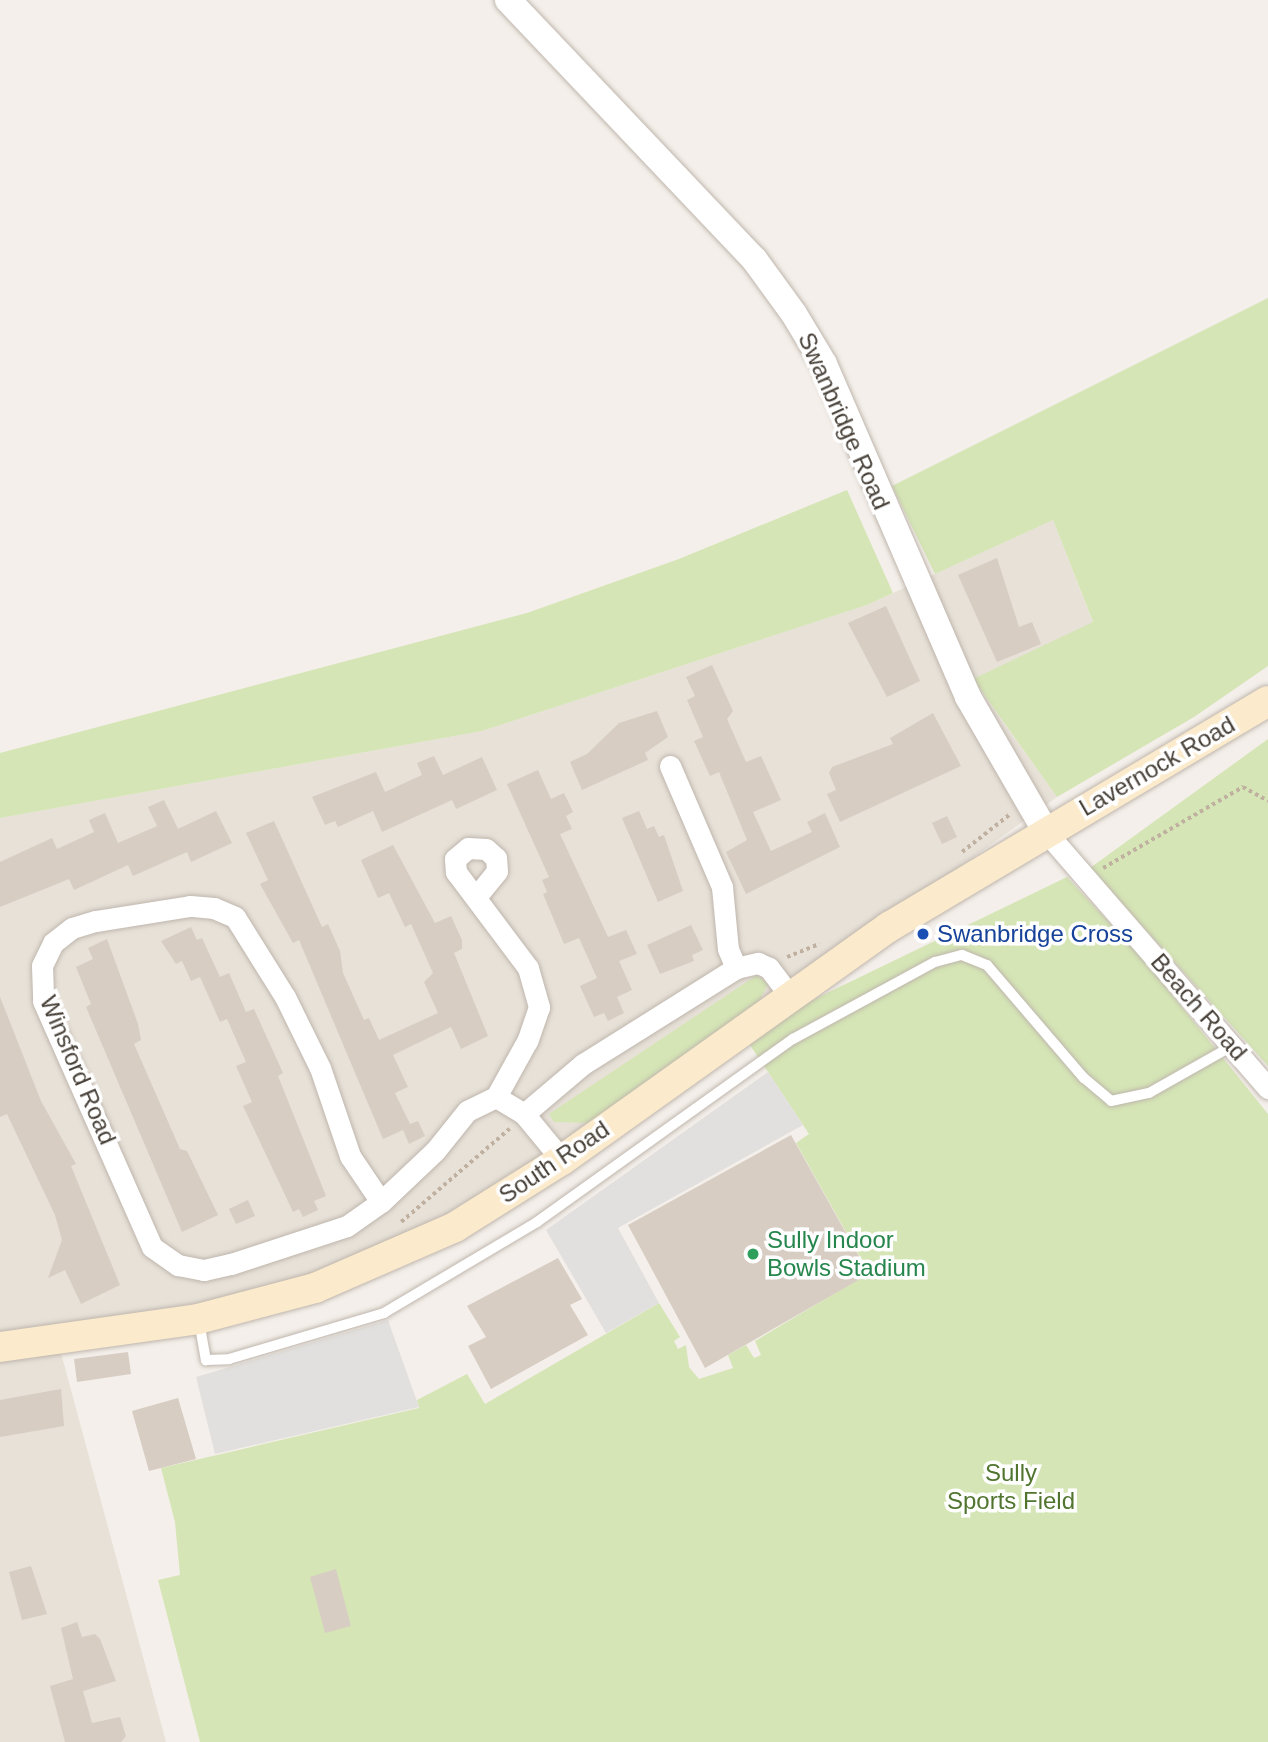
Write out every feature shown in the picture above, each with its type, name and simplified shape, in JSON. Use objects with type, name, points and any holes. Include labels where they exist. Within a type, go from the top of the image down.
[{"type":"main road","name":"Lavernock Road","points":[[1046,832],[1268,701]]},
{"type":"main road","name":"South Road","points":[[0,1347],[198,1319],[315,1288],[389,1259],[455,1227],[562,1160],[789,995],[1046,832]]},
{"type":"street","name":"Swanbridge Road","points":[[508,0],[754,259],[794,314],[824,364],[968,697],[1046,832]]},
{"type":"street","points":[[670,766],[722,887],[728,949],[736,968]]},
{"type":"street","name":"Beach Road","points":[[1046,832],[1084,879],[1234,1045],[1268,1088]]},
{"type":"street","points":[[476,897],[528,968],[539,1007],[527,1041],[496,1097],[524,1114],[562,1160]]},
{"type":"street","name":"Winsford Road","points":[[381,1202],[350,1156],[320,1068],[285,997],[235,917],[214,908],[190,906],[95,921],[72,928],[53,943],[42,966],[43,1001],[152,1247],[178,1265],[204,1270],[312,1241],[381,1202],[435,1151],[467,1111],[496,1097]]},
{"type":"street","points":[[524,1114],[583,1064],[736,968],[758,963],[769,968],[789,995]]},
{"type":"lane","points":[[198,1319],[206,1360],[229,1359],[384,1313],[517,1235],[793,1039],[935,962],[962,955],[987,965],[1084,1078],[1111,1101],[1149,1093],[1234,1045]]},
{"type":"path","points":[[1084,879],[1242,787],[1268,801]]},
{"type":"shaded area","points":[[1053,520],[1093,623],[973,680],[1057,797],[512,1188],[300,1286],[54,1327],[166,1742],[0,1742],[0,818],[482,731],[867,605]]},
{"type":"shaded area","points":[[768,1072],[803,1125],[618,1228],[659,1303],[606,1333],[546,1230]]},
{"type":"shaded area","points":[[388,1320],[419,1407],[215,1454],[196,1377]]},
{"type":"green space","points":[[1268,298],[1268,666],[1194,717],[1057,797],[973,679],[1093,622],[1053,520],[935,574],[892,486]]},
{"type":"green space","points":[[847,490],[893,593],[867,605],[482,731],[0,818],[0,753],[527,613],[679,559]]},
{"type":"green space","points":[[1268,739],[1268,1066],[1090,868]]},
{"type":"green space","name":"Sully Sports Field","points":[[1067,877],[1144,960],[1268,1114],[1268,1742],[200,1742],[158,1580],[180,1575],[175,1522],[161,1468],[419,1408],[417,1400],[467,1374],[485,1404],[659,1303],[680,1337],[674,1341],[678,1349],[686,1345],[689,1367],[699,1379],[733,1368],[728,1355],[746,1345],[754,1358],[761,1355],[755,1341],[869,1273],[796,1143],[809,1134],[748,1042],[798,1007]]},
{"type":"green space","points":[[757,975],[768,984],[758,1003],[590,1123],[554,1122],[549,1114]]},
{"type":"building","points":[[997,558],[1019,627],[1032,622],[1041,644],[997,662],[958,575]]},
{"type":"building","points":[[886,606],[920,681],[887,697],[848,623]]},
{"type":"building","points":[[712,665],[733,711],[727,719],[746,762],[761,756],[781,800],[753,812],[771,851],[812,832],[807,822],[825,813],[840,847],[746,894],[726,852],[747,840],[719,772],[710,776],[694,741],[703,737],[687,700],[695,696],[686,677]]},
{"type":"building","points":[[657,711],[668,737],[645,753],[648,760],[582,790],[570,762],[587,754],[619,723]]},
{"type":"building","points":[[933,713],[961,766],[840,822],[827,794],[836,790],[829,773],[832,767],[893,744],[890,738]]},
{"type":"building","points":[[434,756],[443,775],[482,757],[497,790],[456,809],[452,800],[382,832],[373,811],[338,827],[335,821],[325,825],[312,797],[376,772],[385,792],[422,775],[417,763]]},
{"type":"building","points":[[538,770],[551,799],[564,793],[573,812],[566,816],[572,829],[560,834],[608,937],[626,930],[637,954],[619,961],[632,990],[617,997],[624,1013],[608,1021],[604,1013],[594,1017],[580,986],[597,978],[579,938],[564,944],[543,894],[547,892],[542,880],[549,877],[507,784]]},
{"type":"building","points":[[164,800],[178,829],[216,811],[232,843],[191,862],[187,852],[133,876],[128,865],[74,890],[69,879],[0,907],[0,862],[52,838],[57,849],[94,832],[89,820],[105,813],[118,843],[157,826],[148,807]]},
{"type":"building","points":[[639,811],[647,829],[654,826],[659,837],[664,835],[683,891],[658,902],[622,818]]},
{"type":"building","points":[[947,816],[957,837],[942,844],[932,823]]},
{"type":"building","points":[[274,821],[322,927],[328,924],[340,951],[343,973],[364,1020],[369,1018],[379,1040],[438,1013],[424,982],[433,973],[411,924],[405,927],[389,893],[378,898],[361,860],[393,845],[435,923],[451,916],[462,940],[462,949],[454,953],[488,1036],[461,1049],[451,1027],[393,1055],[408,1087],[395,1093],[410,1124],[418,1121],[425,1136],[409,1144],[403,1130],[383,1139],[299,940],[293,943],[260,884],[268,880],[246,833]]},
{"type":"building","points":[[691,925],[703,950],[692,955],[694,961],[660,974],[647,945]]},
{"type":"building","points":[[191,927],[197,940],[202,938],[220,977],[229,973],[246,1012],[254,1009],[283,1073],[278,1076],[326,1196],[314,1201],[318,1210],[303,1217],[299,1209],[293,1212],[243,1106],[252,1102],[236,1066],[246,1062],[227,1019],[220,1022],[200,977],[191,981],[182,961],[176,964],[161,941]]},
{"type":"building","points":[[107,939],[138,1024],[141,1040],[134,1044],[180,1149],[187,1151],[218,1215],[182,1232],[86,1007],[91,1004],[76,967],[93,959],[88,948]]},
{"type":"building","points":[[0,997],[41,1101],[76,1164],[71,1166],[120,1285],[81,1304],[65,1270],[48,1278],[62,1240],[55,1215],[7,1114],[0,1117]]},
{"type":"building","points":[[791,1135],[869,1274],[705,1368],[628,1225]]},
{"type":"building","points":[[248,1200],[255,1216],[236,1224],[229,1209]]},
{"type":"building","points":[[558,1258],[582,1299],[570,1305],[588,1335],[491,1389],[468,1346],[486,1337],[467,1306]]},
{"type":"building","points":[[128,1352],[131,1374],[77,1382],[74,1359]]},
{"type":"building","points":[[61,1389],[64,1426],[0,1437],[0,1400]]},
{"type":"building","points":[[178,1398],[196,1459],[149,1471],[132,1411]]},
{"type":"building","points":[[31,1566],[47,1614],[22,1620],[9,1572]]},
{"type":"building","points":[[336,1569],[351,1626],[325,1633],[310,1577]]},
{"type":"building","points":[[77,1622],[82,1637],[95,1634],[100,1639],[116,1681],[83,1691],[92,1723],[120,1717],[126,1736],[121,1742],[65,1742],[50,1686],[73,1679],[61,1628]]},
{"type":"place","name":"Swanbridge Cross","points":[[923,934]]},
{"type":"place","name":"Sully Indoor Bowls Stadium","points":[[753,1254]]}]
